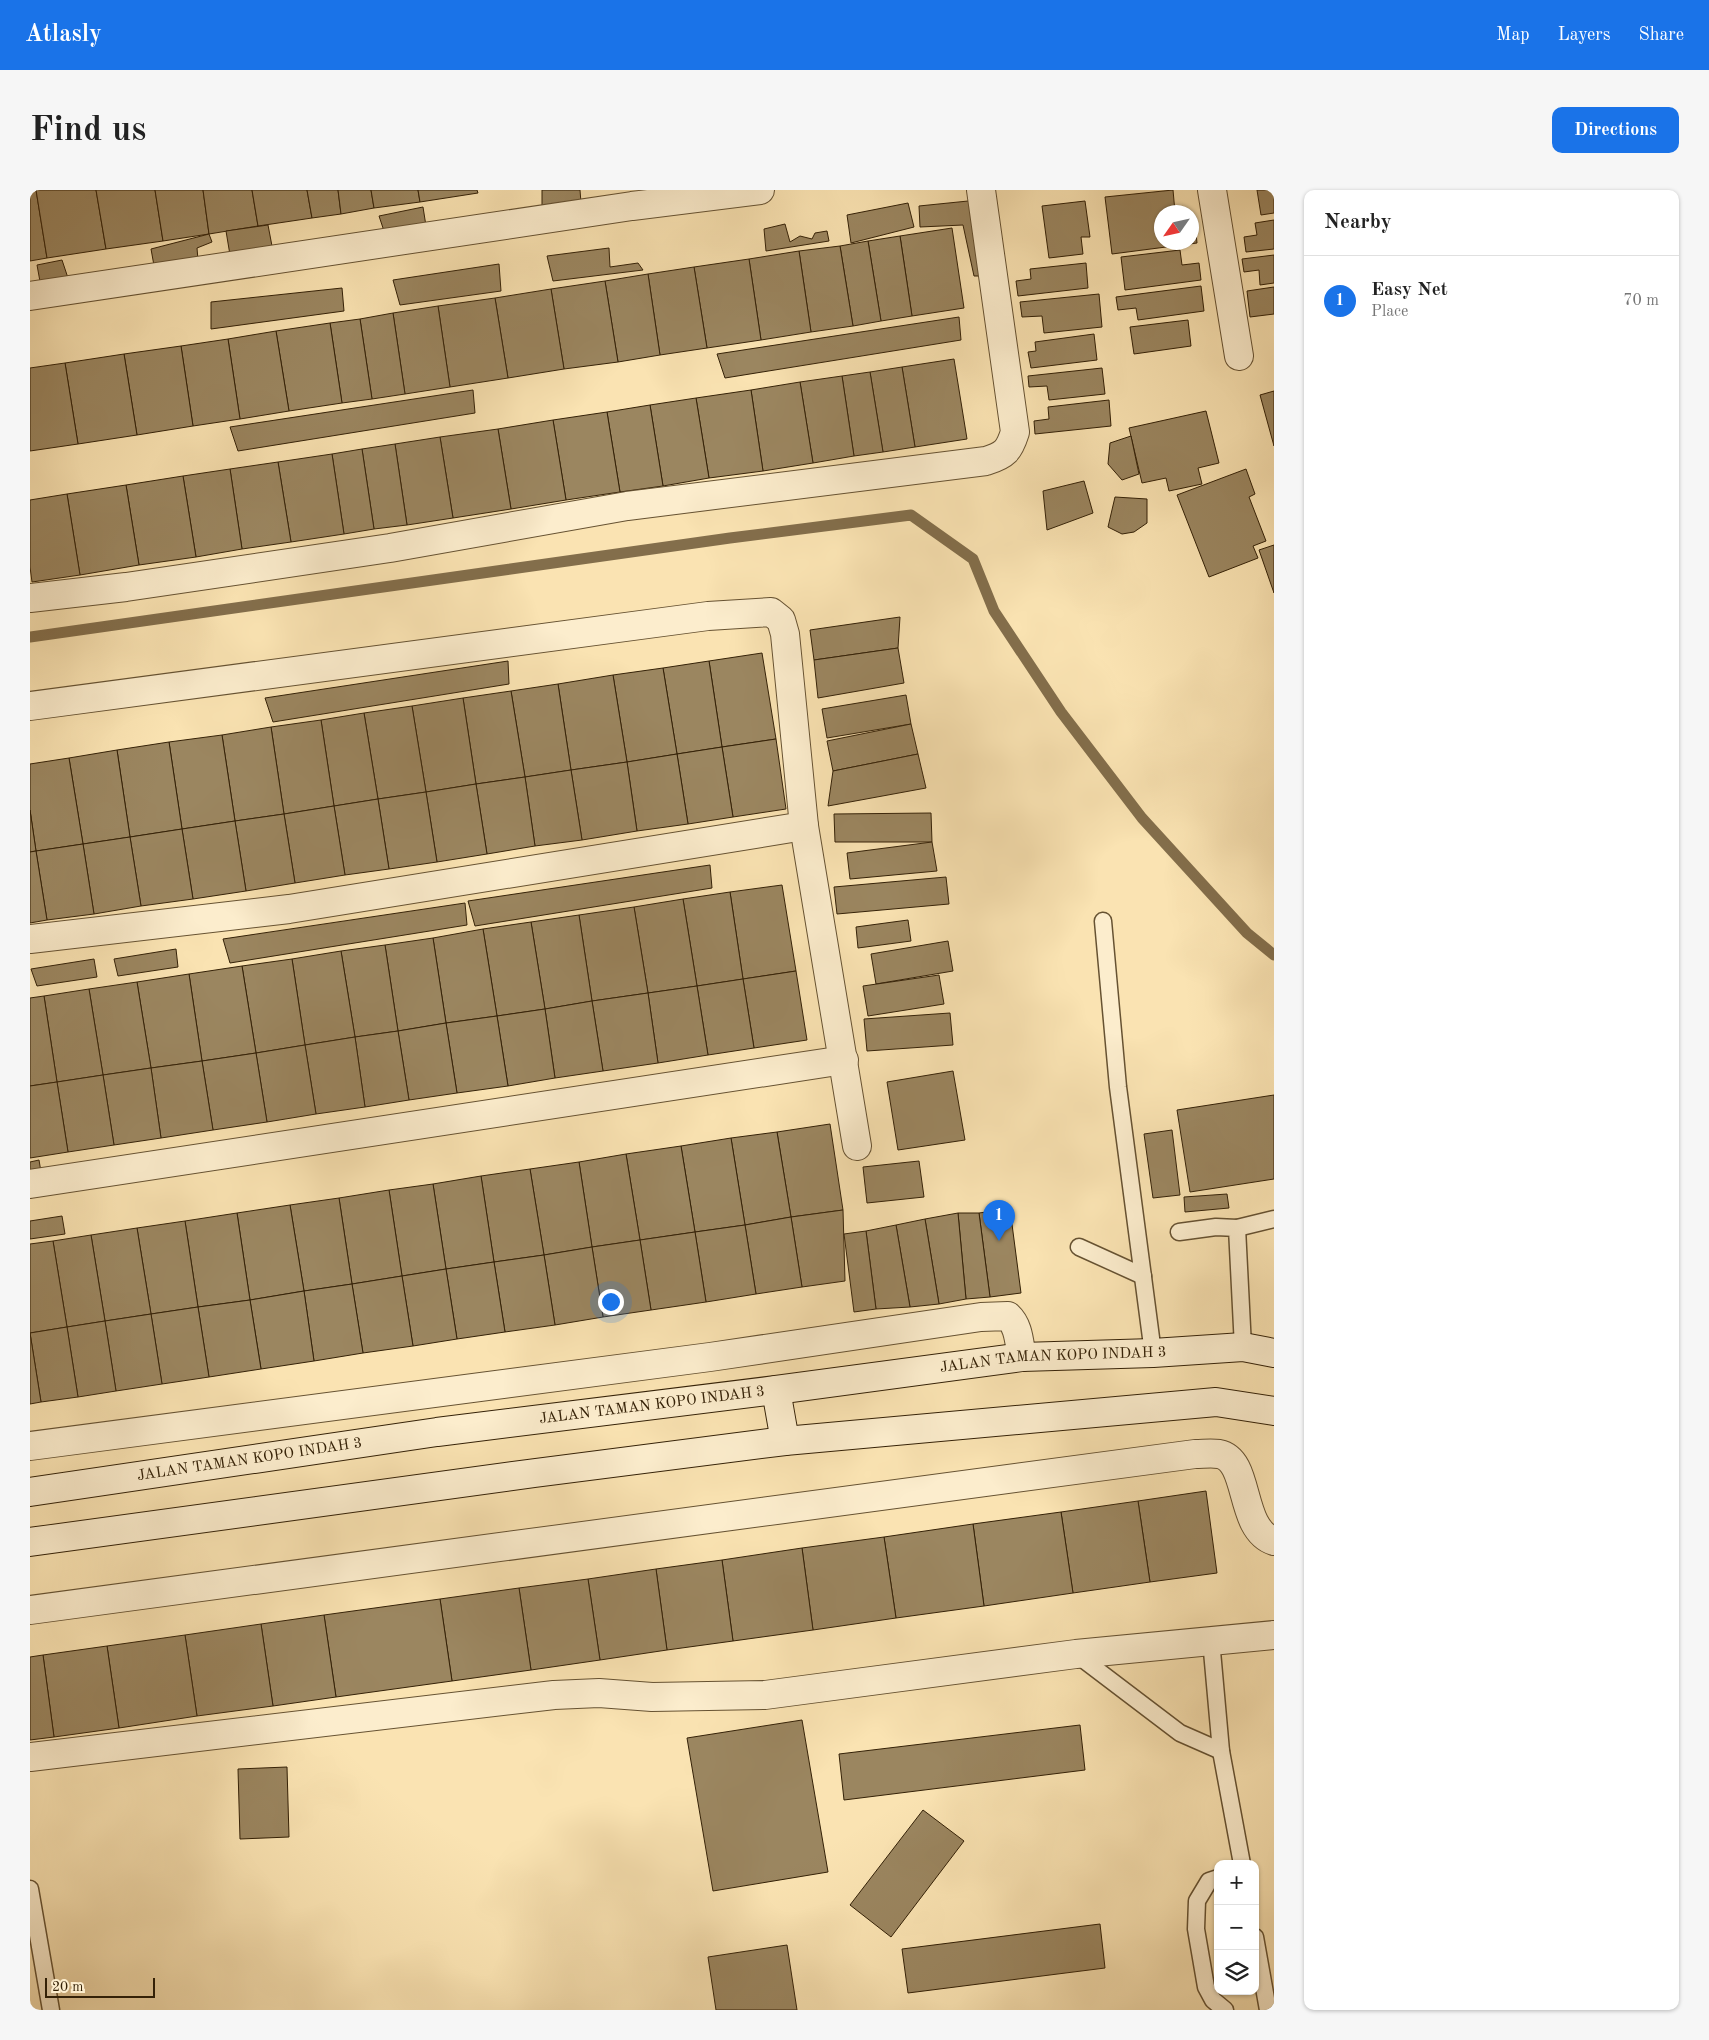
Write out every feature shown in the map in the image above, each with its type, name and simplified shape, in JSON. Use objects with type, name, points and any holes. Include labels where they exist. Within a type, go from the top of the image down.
[{"type":"street","points":[[30,296],[623,208],[760,190]]},
{"type":"street","points":[[30,598],[126,587],[390,548],[627,506],[986,462],[1001,457],[1010,448],[1015,432],[982,190]]},
{"type":"street","points":[[1212,190],[1239,356]]},
{"type":"street","points":[[30,706],[708,616],[771,612],[781,620],[785,634],[804,826],[858,1146]]},
{"type":"street","points":[[30,940],[289,909],[804,826]]},
{"type":"street","points":[[30,1184],[844,1060]]},
{"type":"street","points":[[30,1446],[433,1394],[1002,1316],[1008,1316],[1015,1325],[1022,1357]]},
{"type":"street","name":"JALAN TAMAN KOPO INDAH 3","points":[[30,1492],[437,1432],[1022,1357],[1153,1353],[1243,1347],[1274,1353]]},
{"type":"street","points":[[776,1390],[785,1441]]},
{"type":"street","points":[[433,1394],[437,1432]]},
{"type":"street","points":[[30,1542],[785,1441],[1216,1402],[1272,1415]]},
{"type":"street","points":[[30,1610],[1195,1454],[1220,1454],[1231,1460],[1237,1470],[1250,1513],[1258,1529],[1268,1539],[1274,1541]]},
{"type":"street","points":[[30,1757],[554,1695],[599,1693],[652,1697],[765,1695],[1076,1654],[1274,1635]]},
{"type":"lane","points":[[1103,921],[1118,1087],[1153,1353]]},
{"type":"lane","points":[[1179,1232],[1216,1227],[1237,1228],[1274,1219]]},
{"type":"lane","points":[[1237,1228],[1243,1347]]},
{"type":"lane","points":[[1079,1247],[1143,1276]]},
{"type":"lane","points":[[1211,1640],[1221,1751],[1241,1860]]},
{"type":"lane","points":[[1076,1654],[1180,1733],[1221,1751]]},
{"type":"lane","points":[[1214,1879],[1209,1881],[1197,1901],[1196,1928],[1206,1987],[1213,2000],[1225,2010]]},
{"type":"lane","points":[[30,1889],[51,2010]]},
{"type":"lane","points":[[1257,1950],[1268,2010]]},
{"type":"building","points":[[30,190],[36,190],[47,258],[30,261]]},
{"type":"building","points":[[36,190],[96,190],[106,249],[47,258]]},
{"type":"building","points":[[96,190],[155,190],[163,241],[106,249]]},
{"type":"building","points":[[155,190],[203,190],[209,234],[163,241]]},
{"type":"building","points":[[203,190],[252,190],[258,226],[209,234]]},
{"type":"building","points":[[252,190],[307,190],[312,218],[258,226]]},
{"type":"building","points":[[307,190],[338,190],[341,214],[312,218]]},
{"type":"building","points":[[338,190],[371,190],[374,208],[341,214]]},
{"type":"building","points":[[371,190],[418,190],[420,202],[374,208]]},
{"type":"building","points":[[418,190],[477,190],[478,193],[420,202]]},
{"type":"building","points":[[542,190],[580,190],[581,203],[542,209]]},
{"type":"building","points":[[1173,190],[1174,205],[1154,205],[1154,249],[1112,254],[1105,197]]},
{"type":"building","points":[[1257,190],[1274,190],[1274,213],[1261,215]]},
{"type":"building","points":[[978,200],[984,276],[974,276],[963,225],[920,227],[919,206]]},
{"type":"building","points":[[1085,201],[1090,237],[1081,237],[1083,254],[1049,258],[1042,206]]},
{"type":"building","points":[[908,203],[914,227],[851,243],[847,215]]},
{"type":"building","points":[[423,207],[426,226],[384,231],[379,216]]},
{"type":"building","points":[[1274,220],[1274,249],[1246,252],[1244,237],[1257,235],[1255,223]]},
{"type":"building","points":[[785,224],[790,242],[800,236],[812,239],[815,233],[827,231],[829,241],[766,251],[764,229]]},
{"type":"building","points":[[268,225],[272,246],[230,255],[226,231]]},
{"type":"building","points":[[952,228],[964,308],[912,316],[900,236]]},
{"type":"building","points":[[209,234],[212,242],[197,248],[198,260],[155,271],[151,249]]},
{"type":"building","points":[[900,236],[912,316],[881,321],[868,241]]},
{"type":"building","points":[[868,241],[881,321],[853,326],[840,246]]},
{"type":"building","points":[[840,246],[853,326],[811,332],[799,251]]},
{"type":"building","points":[[609,248],[610,267],[638,263],[643,270],[553,281],[547,256]]},
{"type":"building","points":[[1180,250],[1182,265],[1199,263],[1201,280],[1125,290],[1121,257]]},
{"type":"building","points":[[799,251],[811,332],[761,340],[749,259]]},
{"type":"building","points":[[1274,255],[1274,283],[1260,285],[1259,270],[1244,272],[1242,259]]},
{"type":"building","points":[[749,259],[761,340],[707,348],[694,267]]},
{"type":"building","points":[[62,260],[69,281],[41,287],[37,265]]},
{"type":"building","points":[[1086,263],[1088,288],[1018,296],[1016,281],[1031,279],[1030,269]]},
{"type":"building","points":[[499,264],[501,291],[400,305],[393,280]]},
{"type":"building","points":[[694,267],[707,348],[660,355],[648,274]]},
{"type":"building","points":[[648,274],[660,355],[618,362],[605,281]]},
{"type":"building","points":[[605,281],[618,362],[564,369],[551,289]]},
{"type":"building","points":[[1201,286],[1204,311],[1138,320],[1136,308],[1118,310],[1116,297]]},
{"type":"building","points":[[1274,287],[1274,314],[1250,317],[1247,291]]},
{"type":"building","points":[[342,288],[344,311],[211,329],[211,302]]},
{"type":"building","points":[[551,289],[564,369],[508,378],[495,298]]},
{"type":"building","points":[[1099,294],[1102,327],[1044,333],[1042,316],[1022,317],[1020,302]]},
{"type":"building","points":[[495,298],[508,378],[450,387],[438,306]]},
{"type":"building","points":[[438,306],[450,387],[405,394],[393,313]]},
{"type":"building","points":[[393,313],[405,394],[372,399],[360,319]]},
{"type":"building","points":[[959,317],[961,340],[725,378],[717,354]]},
{"type":"building","points":[[360,319],[372,399],[342,403],[330,323]]},
{"type":"building","points":[[1188,320],[1191,346],[1134,354],[1130,327]]},
{"type":"building","points":[[330,323],[342,403],[289,411],[276,331]]},
{"type":"building","points":[[276,331],[289,411],[240,419],[228,339]]},
{"type":"building","points":[[1094,334],[1097,360],[1031,368],[1028,352],[1036,351],[1035,342]]},
{"type":"building","points":[[228,339],[240,419],[193,426],[181,346]]},
{"type":"building","points":[[181,346],[193,426],[137,435],[124,354]]},
{"type":"building","points":[[124,354],[137,435],[78,444],[65,363]]},
{"type":"building","points":[[954,359],[967,439],[915,447],[902,367]]},
{"type":"building","points":[[65,363],[78,444],[30,451],[30,368]]},
{"type":"building","points":[[902,367],[915,447],[883,452],[870,372]]},
{"type":"building","points":[[1102,368],[1105,394],[1049,400],[1047,386],[1029,387],[1028,376]]},
{"type":"building","points":[[870,372],[883,452],[854,456],[842,376]]},
{"type":"building","points":[[842,376],[854,456],[813,463],[800,382]]},
{"type":"building","points":[[800,382],[813,463],[763,471],[751,390]]},
{"type":"building","points":[[473,390],[475,413],[238,451],[230,427]]},
{"type":"building","points":[[751,390],[763,471],[709,478],[696,398]]},
{"type":"building","points":[[1274,391],[1274,446],[1260,395]]},
{"type":"building","points":[[696,398],[709,478],[663,486],[650,405]]},
{"type":"building","points":[[1109,400],[1111,426],[1035,434],[1034,421],[1049,419],[1048,407]]},
{"type":"building","points":[[650,405],[663,486],[620,492],[607,412]]},
{"type":"building","points":[[1206,411],[1219,463],[1198,468],[1202,484],[1169,491],[1166,478],[1142,483],[1129,428]]},
{"type":"building","points":[[607,412],[620,492],[566,500],[553,420]]},
{"type":"building","points":[[553,420],[566,500],[511,509],[498,429]]},
{"type":"building","points":[[498,429],[511,509],[453,518],[440,437]]},
{"type":"building","points":[[1131,436],[1139,474],[1122,480],[1108,464],[1110,443]]},
{"type":"building","points":[[440,437],[453,518],[407,525],[395,444]]},
{"type":"building","points":[[395,444],[407,525],[374,529],[362,449]]},
{"type":"building","points":[[362,449],[374,529],[344,534],[332,454]]},
{"type":"building","points":[[332,454],[344,534],[291,542],[278,462]]},
{"type":"building","points":[[278,462],[291,542],[242,549],[230,469]]},
{"type":"building","points":[[230,469],[242,549],[196,557],[183,476]]},
{"type":"building","points":[[1246,469],[1255,494],[1249,497],[1266,541],[1253,546],[1258,558],[1209,577],[1177,495]]},
{"type":"building","points":[[183,476],[196,557],[139,565],[126,485]]},
{"type":"building","points":[[1084,481],[1093,513],[1047,530],[1043,491]]},
{"type":"building","points":[[126,485],[139,565],[80,575],[67,494]]},
{"type":"building","points":[[67,494],[80,575],[32,582],[30,567],[30,500]]},
{"type":"building","points":[[1115,497],[1147,499],[1147,523],[1134,532],[1122,534],[1108,527]]},
{"type":"building","points":[[1274,545],[1274,593],[1259,550]]},
{"type":"building","points":[[900,617],[898,648],[814,660],[810,630]]},
{"type":"building","points":[[898,648],[904,683],[818,698],[814,660]]},
{"type":"building","points":[[762,653],[776,739],[722,747],[709,661]]},
{"type":"building","points":[[508,661],[509,684],[273,722],[265,698]]},
{"type":"building","points":[[709,661],[722,747],[677,754],[663,668]]},
{"type":"building","points":[[663,668],[677,754],[627,762],[613,675]]},
{"type":"building","points":[[613,675],[627,762],[571,770],[558,684]]},
{"type":"building","points":[[558,684],[571,770],[525,777],[511,691]]},
{"type":"building","points":[[511,691],[525,777],[476,784],[463,698]]},
{"type":"building","points":[[906,695],[911,724],[827,738],[822,709]]},
{"type":"building","points":[[463,698],[476,784],[426,792],[412,706]]},
{"type":"building","points":[[412,706],[426,792],[378,799],[364,713]]},
{"type":"building","points":[[364,713],[378,799],[334,806],[321,720]]},
{"type":"building","points":[[321,720],[334,806],[284,814],[271,727]]},
{"type":"building","points":[[911,724],[918,754],[833,771],[827,741]]},
{"type":"building","points":[[271,727],[284,814],[235,821],[222,735]]},
{"type":"building","points":[[222,735],[235,821],[182,829],[169,742]]},
{"type":"building","points":[[776,739],[786,809],[733,817],[722,747]]},
{"type":"building","points":[[169,742],[182,829],[130,837],[117,750]]},
{"type":"building","points":[[722,747],[733,817],[688,824],[677,754]]},
{"type":"building","points":[[117,750],[130,837],[83,844],[69,758]]},
{"type":"building","points":[[677,754],[688,824],[637,831],[627,762]]},
{"type":"building","points":[[918,754],[926,788],[828,806],[833,771]]},
{"type":"building","points":[[69,758],[83,844],[36,851],[30,810],[30,764]]},
{"type":"building","points":[[627,762],[637,831],[582,840],[571,770]]},
{"type":"building","points":[[571,770],[582,840],[535,846],[525,777]]},
{"type":"building","points":[[525,777],[535,846],[487,854],[476,784]]},
{"type":"building","points":[[476,784],[487,854],[437,862],[426,792]]},
{"type":"building","points":[[426,792],[437,862],[389,869],[378,799]]},
{"type":"building","points":[[378,799],[389,869],[345,875],[334,806]]},
{"type":"building","points":[[334,806],[345,875],[295,883],[284,814]]},
{"type":"building","points":[[30,810],[36,851],[30,852]]},
{"type":"building","points":[[931,813],[932,842],[835,842],[834,814]]},
{"type":"building","points":[[284,814],[295,883],[246,891],[235,821]]},
{"type":"building","points":[[235,821],[246,891],[193,899],[182,829]]},
{"type":"building","points":[[182,829],[193,899],[141,906],[130,837]]},
{"type":"building","points":[[130,837],[141,906],[94,914],[83,844]]},
{"type":"building","points":[[932,842],[937,871],[850,879],[847,853]]},
{"type":"building","points":[[83,844],[94,914],[47,920],[36,851]]},
{"type":"building","points":[[36,851],[47,920],[30,923],[30,852]]},
{"type":"building","points":[[710,865],[712,888],[475,926],[468,901]]},
{"type":"building","points":[[946,877],[949,904],[837,914],[834,887]]},
{"type":"building","points":[[782,885],[796,971],[743,979],[730,892]]},
{"type":"building","points":[[730,892],[743,979],[697,986],[683,899]]},
{"type":"building","points":[[683,899],[697,986],[648,993],[634,907]]},
{"type":"building","points":[[465,903],[467,925],[230,963],[223,939]]},
{"type":"building","points":[[634,907],[648,993],[592,1001],[579,915]]},
{"type":"building","points":[[579,915],[592,1001],[545,1009],[531,922]]},
{"type":"building","points":[[908,920],[911,941],[858,948],[856,927]]},
{"type":"building","points":[[531,922],[545,1009],[497,1016],[483,929]]},
{"type":"building","points":[[483,929],[497,1016],[446,1023],[433,938]]},
{"type":"building","points":[[433,938],[446,1023],[398,1031],[385,945]]},
{"type":"building","points":[[948,941],[953,971],[876,984],[871,954]]},
{"type":"building","points":[[385,945],[398,1031],[355,1037],[341,951]]},
{"type":"building","points":[[176,949],[178,967],[118,976],[114,959]]},
{"type":"building","points":[[341,951],[355,1037],[305,1045],[292,959]]},
{"type":"building","points":[[94,959],[97,977],[37,986],[31,969]]},
{"type":"building","points":[[292,959],[305,1045],[256,1053],[242,966]]},
{"type":"building","points":[[242,966],[256,1053],[202,1061],[189,974]]},
{"type":"building","points":[[796,971],[807,1040],[754,1048],[743,979]]},
{"type":"building","points":[[189,974],[202,1061],[151,1068],[137,982]]},
{"type":"building","points":[[939,975],[944,1004],[868,1016],[863,986]]},
{"type":"building","points":[[743,979],[754,1048],[708,1055],[697,986]]},
{"type":"building","points":[[137,982],[151,1068],[103,1075],[89,989]]},
{"type":"building","points":[[697,986],[708,1055],[658,1063],[648,993]]},
{"type":"building","points":[[89,989],[103,1075],[57,1082],[44,996]]},
{"type":"building","points":[[648,993],[658,1063],[603,1071],[592,1001]]},
{"type":"building","points":[[44,996],[57,1082],[30,1086],[30,998]]},
{"type":"building","points":[[592,1001],[603,1071],[555,1078],[545,1009]]},
{"type":"building","points":[[545,1009],[555,1078],[508,1086],[497,1016]]},
{"type":"building","points":[[950,1013],[953,1045],[867,1051],[864,1019]]},
{"type":"building","points":[[497,1016],[508,1086],[457,1093],[446,1023]]},
{"type":"building","points":[[446,1023],[457,1093],[409,1100],[398,1031]]},
{"type":"building","points":[[398,1031],[409,1100],[365,1107],[355,1037]]},
{"type":"building","points":[[355,1037],[365,1107],[316,1114],[305,1045]]},
{"type":"building","points":[[305,1045],[316,1114],[267,1122],[256,1053]]},
{"type":"building","points":[[256,1053],[267,1122],[213,1130],[202,1061]]},
{"type":"building","points":[[202,1061],[213,1130],[161,1138],[151,1068]]},
{"type":"building","points":[[151,1068],[161,1138],[114,1145],[103,1075]]},
{"type":"building","points":[[953,1071],[965,1140],[898,1150],[887,1082]]},
{"type":"building","points":[[103,1075],[114,1145],[68,1152],[57,1082]]},
{"type":"building","points":[[57,1082],[68,1152],[30,1158],[30,1086]]},
{"type":"building","points":[[1274,1095],[1274,1179],[1190,1192],[1177,1110]]},
{"type":"building","points":[[830,1124],[843,1210],[791,1217],[777,1132]]},
{"type":"building","points":[[1172,1130],[1180,1195],[1153,1198],[1144,1134]]},
{"type":"building","points":[[777,1132],[791,1217],[745,1225],[731,1138]]},
{"type":"building","points":[[731,1138],[745,1225],[695,1232],[681,1146]]},
{"type":"building","points":[[681,1146],[695,1232],[640,1240],[626,1154]]},
{"type":"building","points":[[626,1154],[640,1240],[592,1247],[579,1162]]},
{"type":"building","points":[[39,1160],[42,1178],[30,1180],[30,1162]]},
{"type":"building","points":[[919,1161],[924,1197],[867,1203],[863,1167]]},
{"type":"building","points":[[579,1162],[592,1247],[544,1255],[530,1169]]},
{"type":"building","points":[[530,1169],[544,1255],[494,1262],[481,1176]]},
{"type":"building","points":[[481,1176],[494,1262],[446,1269],[433,1184]]},
{"type":"building","points":[[433,1184],[446,1269],[402,1276],[389,1190]]},
{"type":"building","points":[[389,1190],[402,1276],[352,1284],[339,1198]]},
{"type":"building","points":[[1227,1194],[1229,1208],[1185,1212],[1184,1197]]},
{"type":"building","points":[[339,1198],[352,1284],[304,1291],[290,1205]]},
{"type":"building","points":[[290,1205],[304,1291],[250,1300],[237,1213]]},
{"type":"building","points":[[1010,1209],[1021,1293],[990,1297],[979,1213]]},
{"type":"building","points":[[843,1210],[845,1281],[802,1287],[791,1217]]},
{"type":"building","points":[[237,1213],[250,1300],[198,1307],[185,1221]]},
{"type":"building","points":[[958,1213],[979,1213],[990,1297],[966,1299]]},
{"type":"building","points":[[958,1213],[966,1299],[939,1304],[925,1219]]},
{"type":"building","points":[[62,1216],[65,1234],[30,1239],[30,1221]]},
{"type":"building","points":[[791,1217],[802,1287],[756,1294],[745,1225]]},
{"type":"building","points":[[925,1219],[939,1304],[910,1307],[896,1225]]},
{"type":"building","points":[[185,1221],[198,1307],[151,1314],[137,1228]]},
{"type":"building","points":[[745,1225],[756,1294],[706,1302],[695,1232]]},
{"type":"building","points":[[896,1225],[910,1307],[876,1309],[866,1231]]},
{"type":"building","points":[[137,1228],[151,1314],[105,1321],[91,1235]]},
{"type":"building","points":[[866,1231],[876,1309],[854,1312],[844,1234]]},
{"type":"building","points":[[695,1232],[706,1302],[651,1310],[640,1240]]},
{"type":"building","points":[[91,1235],[105,1321],[67,1327],[53,1241]]},
{"type":"building","points":[[640,1240],[651,1310],[603,1317],[592,1247]]},
{"type":"building","points":[[53,1241],[67,1327],[30,1333],[30,1244]]},
{"type":"building","points":[[592,1247],[603,1317],[555,1325],[544,1255]]},
{"type":"building","points":[[544,1255],[555,1325],[505,1332],[494,1262]]},
{"type":"building","points":[[494,1262],[505,1332],[457,1339],[446,1269]]},
{"type":"building","points":[[446,1269],[457,1339],[413,1346],[402,1276]]},
{"type":"building","points":[[402,1276],[413,1346],[363,1353],[352,1284]]},
{"type":"building","points":[[352,1284],[363,1353],[314,1361],[304,1291]]},
{"type":"building","points":[[304,1291],[314,1361],[261,1369],[250,1300]]},
{"type":"building","points":[[250,1300],[261,1369],[209,1377],[198,1307]]},
{"type":"building","points":[[198,1307],[209,1377],[162,1384],[151,1314]]},
{"type":"building","points":[[151,1314],[162,1384],[116,1391],[105,1321]]},
{"type":"building","points":[[105,1321],[116,1391],[78,1397],[67,1327]]},
{"type":"building","points":[[67,1327],[78,1397],[41,1402],[30,1333]]},
{"type":"building","points":[[30,1333],[41,1402],[30,1404]]},
{"type":"building","points":[[1206,1491],[1217,1573],[1150,1582],[1138,1501]]},
{"type":"building","points":[[1138,1501],[1150,1582],[1073,1593],[1061,1512]]},
{"type":"building","points":[[1061,1512],[1073,1593],[984,1606],[973,1524]]},
{"type":"building","points":[[973,1524],[984,1606],[896,1618],[884,1537]]},
{"type":"building","points":[[884,1537],[896,1618],[813,1630],[802,1548]]},
{"type":"building","points":[[802,1548],[813,1630],[733,1641],[722,1560]]},
{"type":"building","points":[[722,1560],[733,1641],[667,1650],[656,1569]]},
{"type":"building","points":[[656,1569],[667,1650],[600,1660],[588,1579]]},
{"type":"building","points":[[588,1579],[600,1660],[531,1670],[519,1588]]},
{"type":"building","points":[[519,1588],[531,1670],[452,1681],[440,1599]]},
{"type":"building","points":[[440,1599],[452,1681],[336,1697],[324,1615]]},
{"type":"building","points":[[324,1615],[336,1697],[273,1706],[261,1624]]},
{"type":"building","points":[[261,1624],[273,1706],[197,1716],[185,1635]]},
{"type":"building","points":[[185,1635],[197,1716],[119,1728],[107,1646]]},
{"type":"building","points":[[107,1646],[119,1728],[54,1737],[43,1655]]},
{"type":"building","points":[[43,1655],[54,1737],[30,1740],[30,1657]]},
{"type":"building","points":[[802,1720],[828,1872],[713,1891],[687,1738]]},
{"type":"building","points":[[1080,1725],[1085,1770],[844,1800],[839,1754]]},
{"type":"building","points":[[287,1767],[289,1837],[240,1839],[238,1769]]},
{"type":"building","points":[[923,1810],[964,1841],[891,1937],[850,1905]]},
{"type":"building","points":[[1100,1924],[1105,1968],[908,1993],[902,1949]]},
{"type":"building","points":[[787,1945],[797,2010],[716,2010],[708,1957]]},
{"type":"waterway","points":[[30,637],[730,538],[911,515],[973,559],[994,611],[1061,712],[1142,818],[1247,933],[1274,955]]},
{"type":"place","name":"Easy Net","points":[[999,1241]]}]
